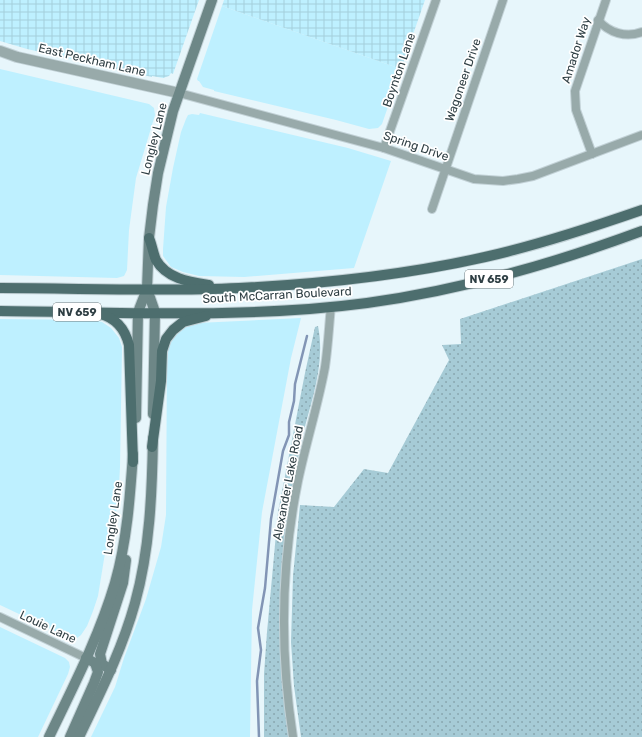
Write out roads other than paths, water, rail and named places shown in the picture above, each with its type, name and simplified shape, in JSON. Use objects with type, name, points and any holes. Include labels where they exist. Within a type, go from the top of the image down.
[{"type":"main road","name":"Longley Lane","points":[[50,737],[107,608],[115,582],[128,522],[136,424],[138,312],[146,290],[149,238],[158,173],[179,93],[212,0]]},
{"type":"main road","name":"South McCarran Boulevard","points":[[0,288],[146,290],[291,285],[421,269],[484,257],[553,240],[642,210]]},
{"type":"main road","name":"South McCarran Boulevard","points":[[0,311],[228,312],[302,309],[331,306],[410,296],[460,287],[585,252],[642,231]]},
{"type":"main road","points":[[149,238],[156,259],[163,269],[172,276],[203,284],[237,288]]},
{"type":"main road","name":"Longley Lane","points":[[79,737],[111,670],[127,631],[143,572],[151,500],[155,312],[146,290]]},
{"type":"main road","points":[[90,312],[110,317],[121,327],[128,338],[130,354],[133,462]]},
{"type":"main road","points":[[152,447],[161,381],[162,351],[166,339],[172,330],[183,322],[228,312]]},
{"type":"main road","points":[[111,670],[102,664],[100,654],[123,583],[128,551],[128,522]]},
{"type":"main road","points":[[70,737],[98,672],[95,663],[86,658]]},
{"type":"street","name":"Boynton Lane","points":[[384,148],[436,0]]},
{"type":"street","name":"Wagoneer Drive","points":[[432,209],[504,0]]},
{"type":"street","name":"Amador Way","points":[[592,154],[576,110],[574,96],[598,20],[606,0]]},
{"type":"street","points":[[598,20],[606,28],[621,34],[629,35],[642,32]]},
{"type":"street","name":"East Peckham Lane","points":[[0,51],[23,58],[179,93]]},
{"type":"street","name":"Spring Drive","points":[[179,93],[384,148],[474,179],[503,181],[518,180],[533,176],[642,135]]},
{"type":"street","name":"Alexander Lake Road","points":[[293,737],[285,664],[285,594],[287,558],[298,482],[325,365],[331,306]]},
{"type":"street","name":"Louie Lane","points":[[0,617],[86,658]]},
{"type":"waterway","points":[[259,737],[257,681],[261,650],[258,628],[265,588],[271,519],[283,451],[289,435],[289,422],[294,401],[295,384],[307,336]]}]
